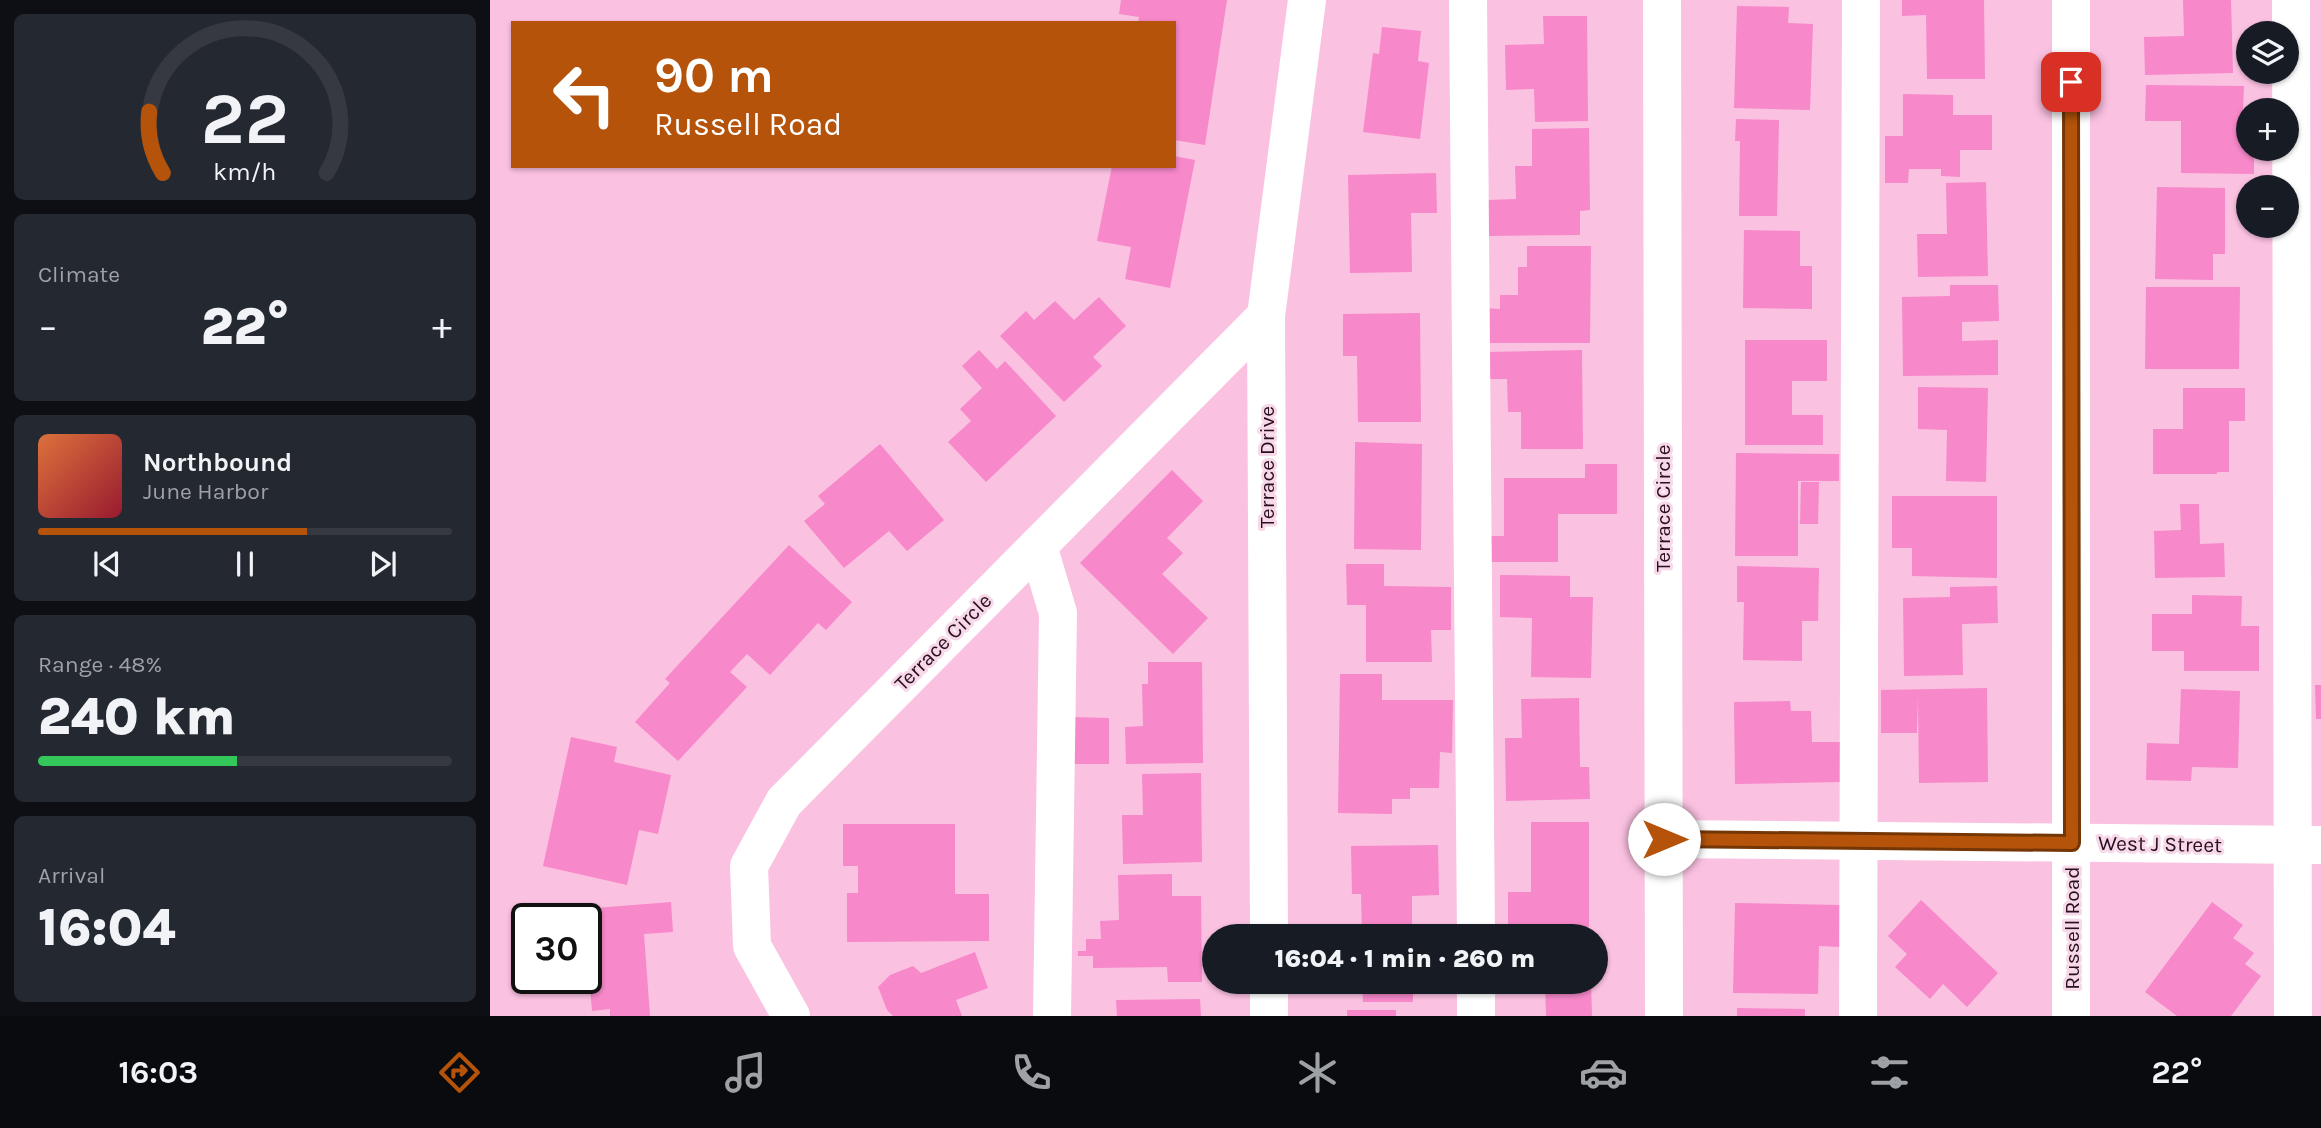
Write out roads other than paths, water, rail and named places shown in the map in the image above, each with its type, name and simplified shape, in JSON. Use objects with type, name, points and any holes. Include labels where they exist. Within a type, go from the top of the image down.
[{"type":"street","name":"Terrace Drive","points":[[1269,924],[1266,316],[1307,0]]},
{"type":"street","points":[[1468,0],[1476,924]]},
{"type":"street","name":"Terrace Circle","points":[[1662,0],[1664,1016]]},
{"type":"street","points":[[1858,1016],[1861,0]]},
{"type":"street","name":"Russell Road","points":[[2071,0],[2071,1016]]},
{"type":"street","points":[[2291,0],[2307,845],[2293,1016]]},
{"type":"street","name":"Terrace Circle","points":[[791,1016],[752,946],[749,866],[784,802],[1266,316]]},
{"type":"street","points":[[1038,546],[1058,613],[1052,1016]]},
{"type":"street","name":"West J Street","points":[[1664,839],[2307,845]]},
{"type":"street","points":[[1269,994],[1269,1016]]},
{"type":"street","points":[[1476,994],[1476,1016]]}]
